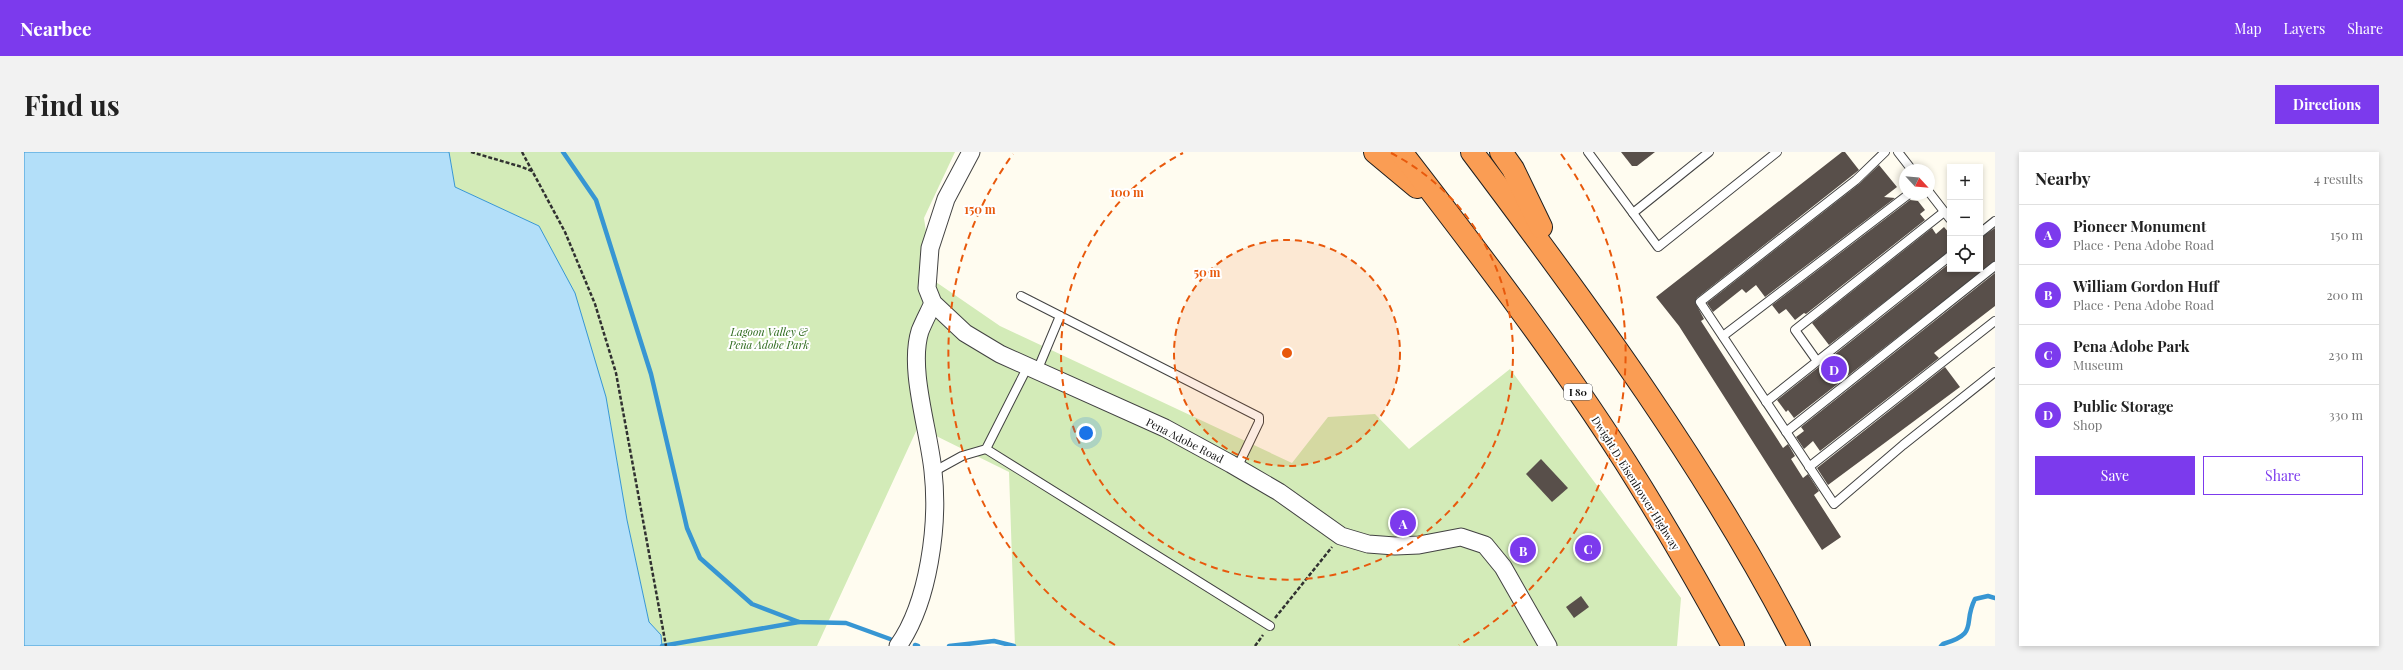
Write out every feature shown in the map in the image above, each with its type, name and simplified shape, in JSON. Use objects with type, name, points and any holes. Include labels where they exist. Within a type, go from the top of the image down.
[{"type":"highway","points":[[1375,152],[1449,215]]},
{"type":"highway","name":"Dwight D. Eisenhower Highway","points":[[1401,152],[1519,308],[1626,463],[1733,646]]},
{"type":"highway","points":[[1472,152],[1560,268],[1646,391],[1691,459],[1734,529],[1799,646]]},
{"type":"highway","points":[[1501,152],[1513,169],[1560,268]]},
{"type":"street","name":"Pena Adobe Road","points":[[971,152],[946,199],[930,248],[927,288],[933,303],[965,333],[1000,354],[1165,428],[1279,492],[1341,536],[1368,544],[1394,546],[1419,545],[1461,537],[1485,545],[1503,567],[1548,646]]},
{"type":"street","points":[[898,646],[912,625],[922,598],[934,521],[933,472],[916,371],[920,332],[933,303]]},
{"type":"lane","points":[[1588,152],[1658,246],[1777,152]]},
{"type":"lane","points":[[1634,213],[1709,152]]},
{"type":"lane","points":[[1885,152],[1876,163],[1856,180],[1700,302],[1834,504],[1903,444],[1995,372]]},
{"type":"lane","points":[[1898,152],[1907,164]]},
{"type":"lane","points":[[1723,336],[1901,200]]},
{"type":"lane","points":[[1935,200],[1947,216]]},
{"type":"lane","points":[[1817,361],[1795,330],[1944,212]]},
{"type":"lane","points":[[1983,231],[1995,221]]},
{"type":"lane","points":[[1766,402],[1947,258]]},
{"type":"lane","points":[[1786,432],[1995,266]]},
{"type":"lane","points":[[1021,296],[1259,417],[1259,422],[1238,468]]},
{"type":"lane","points":[[933,472],[962,456],[986,449],[1060,316]]},
{"type":"lane","points":[[1809,467],[1995,321]]},
{"type":"lane","points":[[986,449],[1270,626]]},
{"type":"path","points":[[471,152],[534,172]]},
{"type":"path","points":[[522,152],[565,232],[595,304],[616,373],[666,646]]},
{"type":"path","points":[[1255,646],[1295,592],[1341,536]]},
{"type":"green space","name":"Lagoon Valley & Peña Adobe Park","points":[[449,152],[955,152],[924,218],[933,280],[1000,326],[1292,463],[1328,417],[1375,414],[1409,449],[1510,369],[1681,598],[1677,646],[1015,646],[1009,472],[918,427],[817,646],[662,646],[661,635],[649,622],[627,520],[606,397],[539,226],[455,187]]},
{"type":"water","points":[[24,152],[449,152],[455,187],[539,226],[575,293],[606,397],[627,520],[649,622],[661,635],[662,646],[24,646]]},
{"type":"building","points":[[1621,152],[1655,152],[1637,166],[1632,166]]},
{"type":"building","points":[[1842,152],[1845,152],[1859,170],[1697,298],[1695,302],[1704,319],[1701,321],[1783,448],[1788,444],[1795,456],[1791,459],[1803,478],[1808,474],[1819,491],[1814,495],[1841,537],[1822,550],[1679,326],[1656,297]]},
{"type":"building","points":[[1879,165],[1897,187],[1884,197],[1895,198],[1765,297],[1756,285],[1746,293],[1742,289],[1713,312],[1707,303],[1859,184]]},
{"type":"building","points":[[1910,200],[1918,201],[1925,210],[1920,214],[1925,220],[1806,314],[1804,313],[1795,320],[1786,309],[1779,314],[1772,305]]},
{"type":"building","points":[[1944,227],[1947,230],[1947,253],[1829,345],[1812,323],[1932,228],[1936,234]]},
{"type":"building","points":[[1995,228],[1995,261],[1983,270],[1983,236]]},
{"type":"building","points":[[1947,265],[1947,272],[1981,272],[1794,418],[1788,410],[1786,412],[1777,400]]},
{"type":"building","points":[[1995,273],[1995,306],[1934,353],[1939,358],[1820,451],[1813,441],[1804,449],[1796,437],[1804,431],[1801,427]]},
{"type":"building","points":[[1945,367],[1960,387],[1828,485],[1817,468]]},
{"type":"building","points":[[1541,459],[1568,488],[1552,502],[1526,474]]},
{"type":"building","points":[[1589,538],[1602,552],[1594,560],[1581,547]]},
{"type":"building","points":[[1581,596],[1589,607],[1574,618],[1566,607]]},
{"type":"waterway","points":[[563,152],[596,200],[651,374],[687,528],[700,558],[752,604],[799,622],[846,623],[890,639]]},
{"type":"waterway","points":[[1941,646],[1962,636],[1966,632],[1971,608],[1975,599],[1988,596],[1995,598]]},
{"type":"waterway","points":[[662,646],[799,622]]},
{"type":"waterway","points":[[949,646],[994,641],[1014,646]]},
{"type":"place","name":"Public Storage","points":[[1834,369]]},
{"type":"place","name":"Pioneer Monument","points":[[1403,523]]},
{"type":"place","name":"Pena Adobe Park","points":[[1588,548]]},
{"type":"place","name":"William Gordon Huff","points":[[1523,550]]}]
